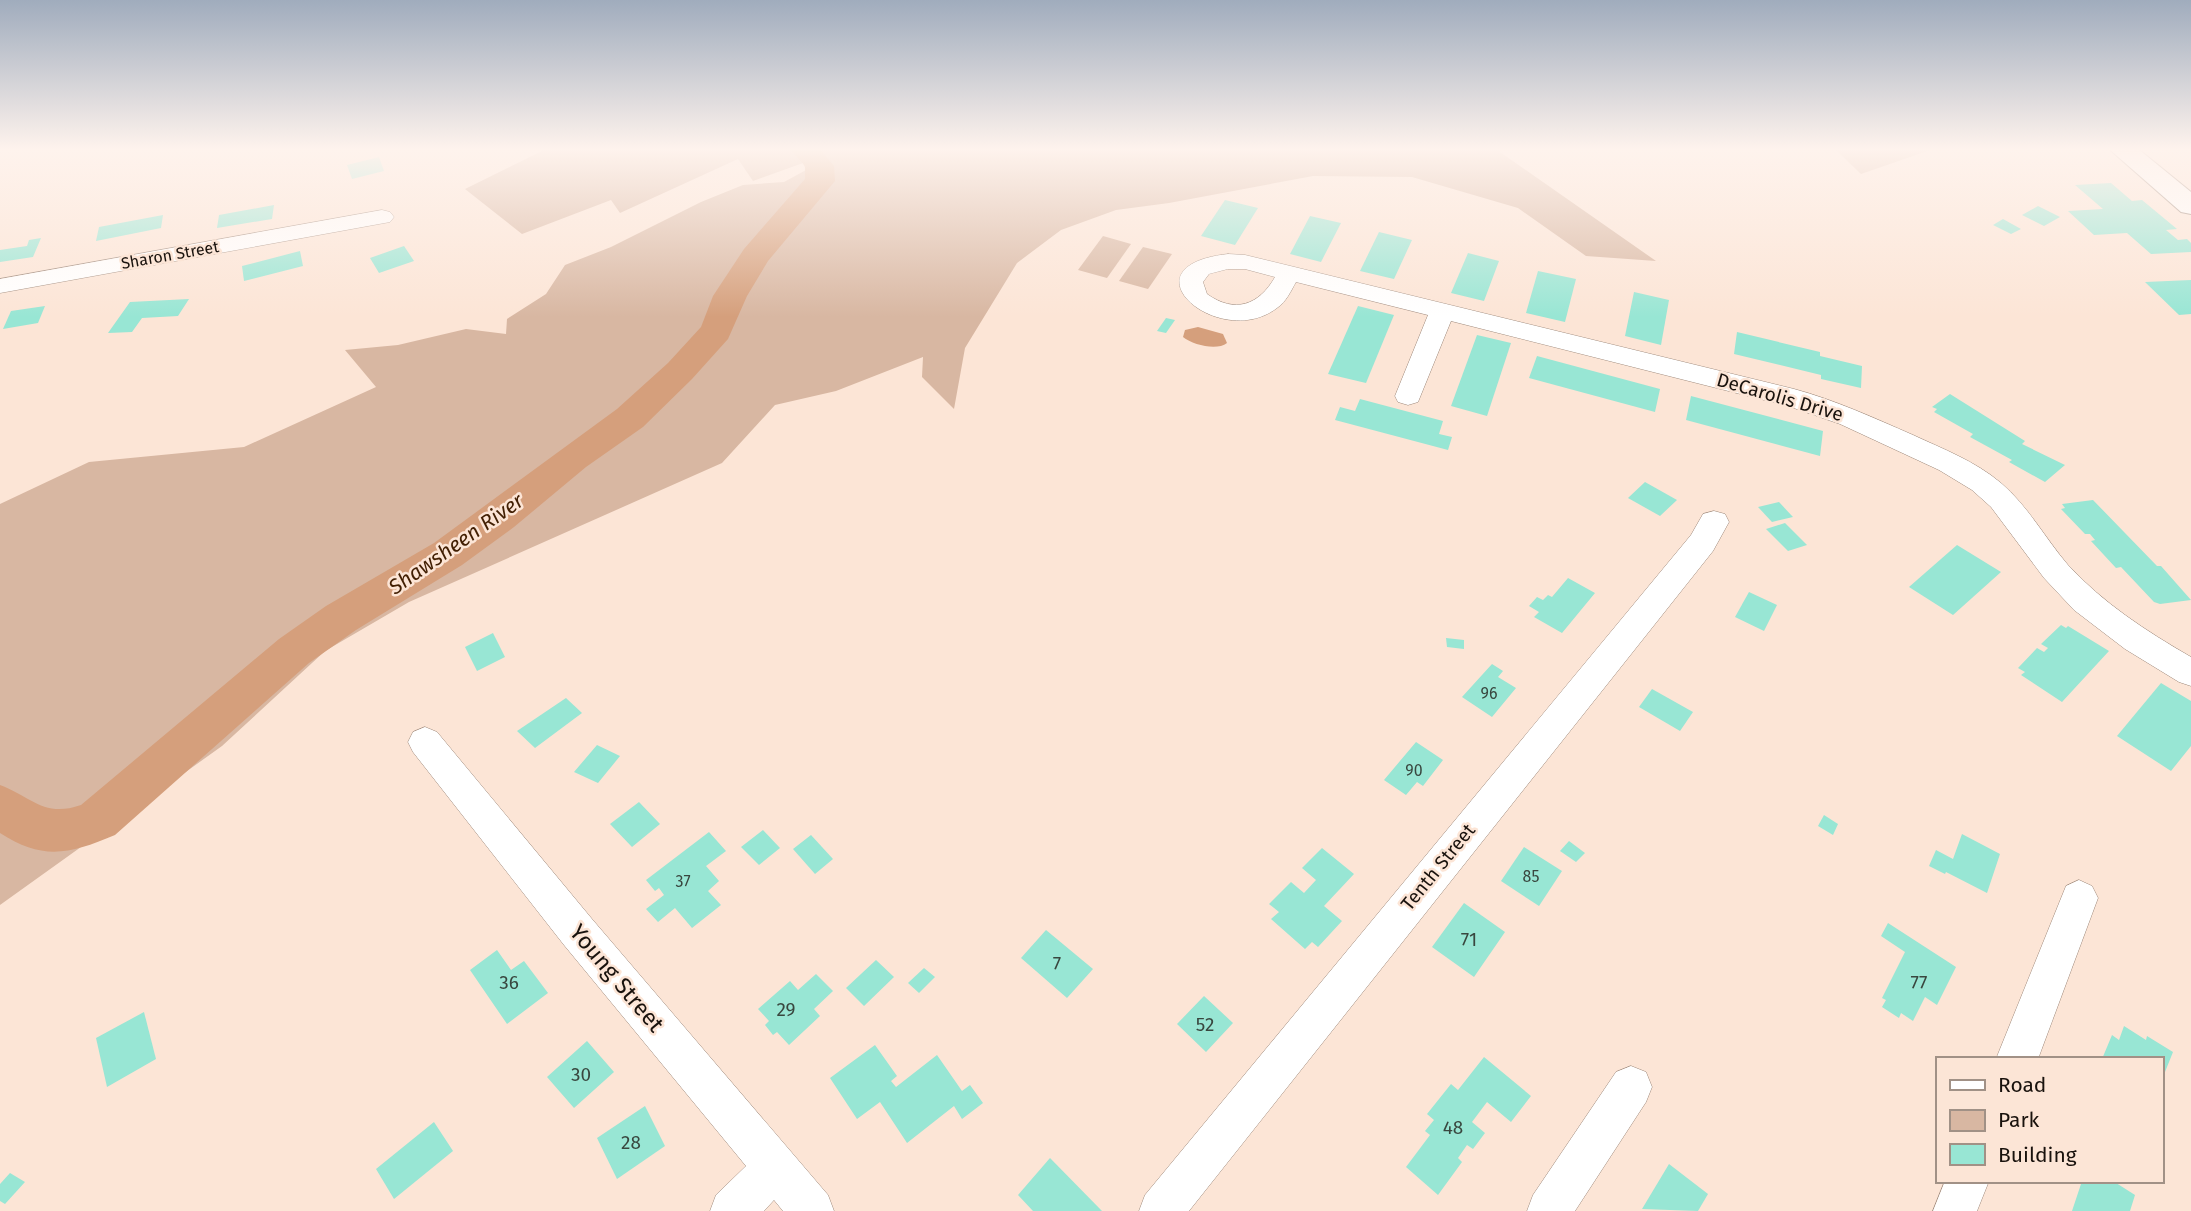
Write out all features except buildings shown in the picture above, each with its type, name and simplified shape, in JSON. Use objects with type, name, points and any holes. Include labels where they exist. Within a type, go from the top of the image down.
[{"type":"street","name":"Sharon Street","points":[[0,286],[382,217]]},
{"type":"street","name":"DeCarolis Drive","points":[[1289,273],[1812,403],[1944,460],[1993,492],[2055,570],[2091,606],[2135,639],[2191,673]]},
{"type":"street","points":[[1408,396],[1442,311]]},
{"type":"street","name":"Tenth Street","points":[[1161,1211],[1702,543],[1714,522]]},
{"type":"street","name":"Young Street","points":[[425,742],[578,932],[812,1211]]},
{"type":"street","points":[[2018,1057],[2079,898]]},
{"type":"street","points":[[1549,1211],[1631,1087]]},
{"type":"street","points":[[732,1211],[776,1168]]},
{"type":"street","points":[[1955,1211],[1966,1183]]},
{"type":"green space","points":[[485,205],[599,205],[522,234]]},
{"type":"green space","points":[[614,205],[639,205],[620,213]]},
{"type":"green space","points":[[696,205],[1158,205],[1116,210],[1061,230],[1017,263],[965,348],[954,409],[922,377],[923,357],[836,391],[775,405],[722,463],[409,602],[325,651],[222,746],[0,905],[0,504],[89,462],[244,447],[376,387],[345,350],[398,345],[466,329],[506,334],[507,319],[546,294],[565,265],[611,247]]},
{"type":"green space","points":[[1506,205],[1575,205],[1656,261],[1586,256],[1518,208]]},
{"type":"green space","points":[[1103,236],[1131,244],[1107,278],[1078,270]]},
{"type":"green space","points":[[1143,247],[1172,254],[1148,289],[1119,281]]},
{"type":"shaded area","points":[[1198,327],[1223,334],[1227,343],[1217,347],[1205,346],[1183,337],[1185,330]]},
{"type":"waterway","name":"Shawsheen River","points":[[0,806],[25,823],[47,831],[70,830],[98,820],[294,651],[341,618],[448,554],[630,418],[680,371],[716,331],[730,296],[755,256],[800,205]]}]
